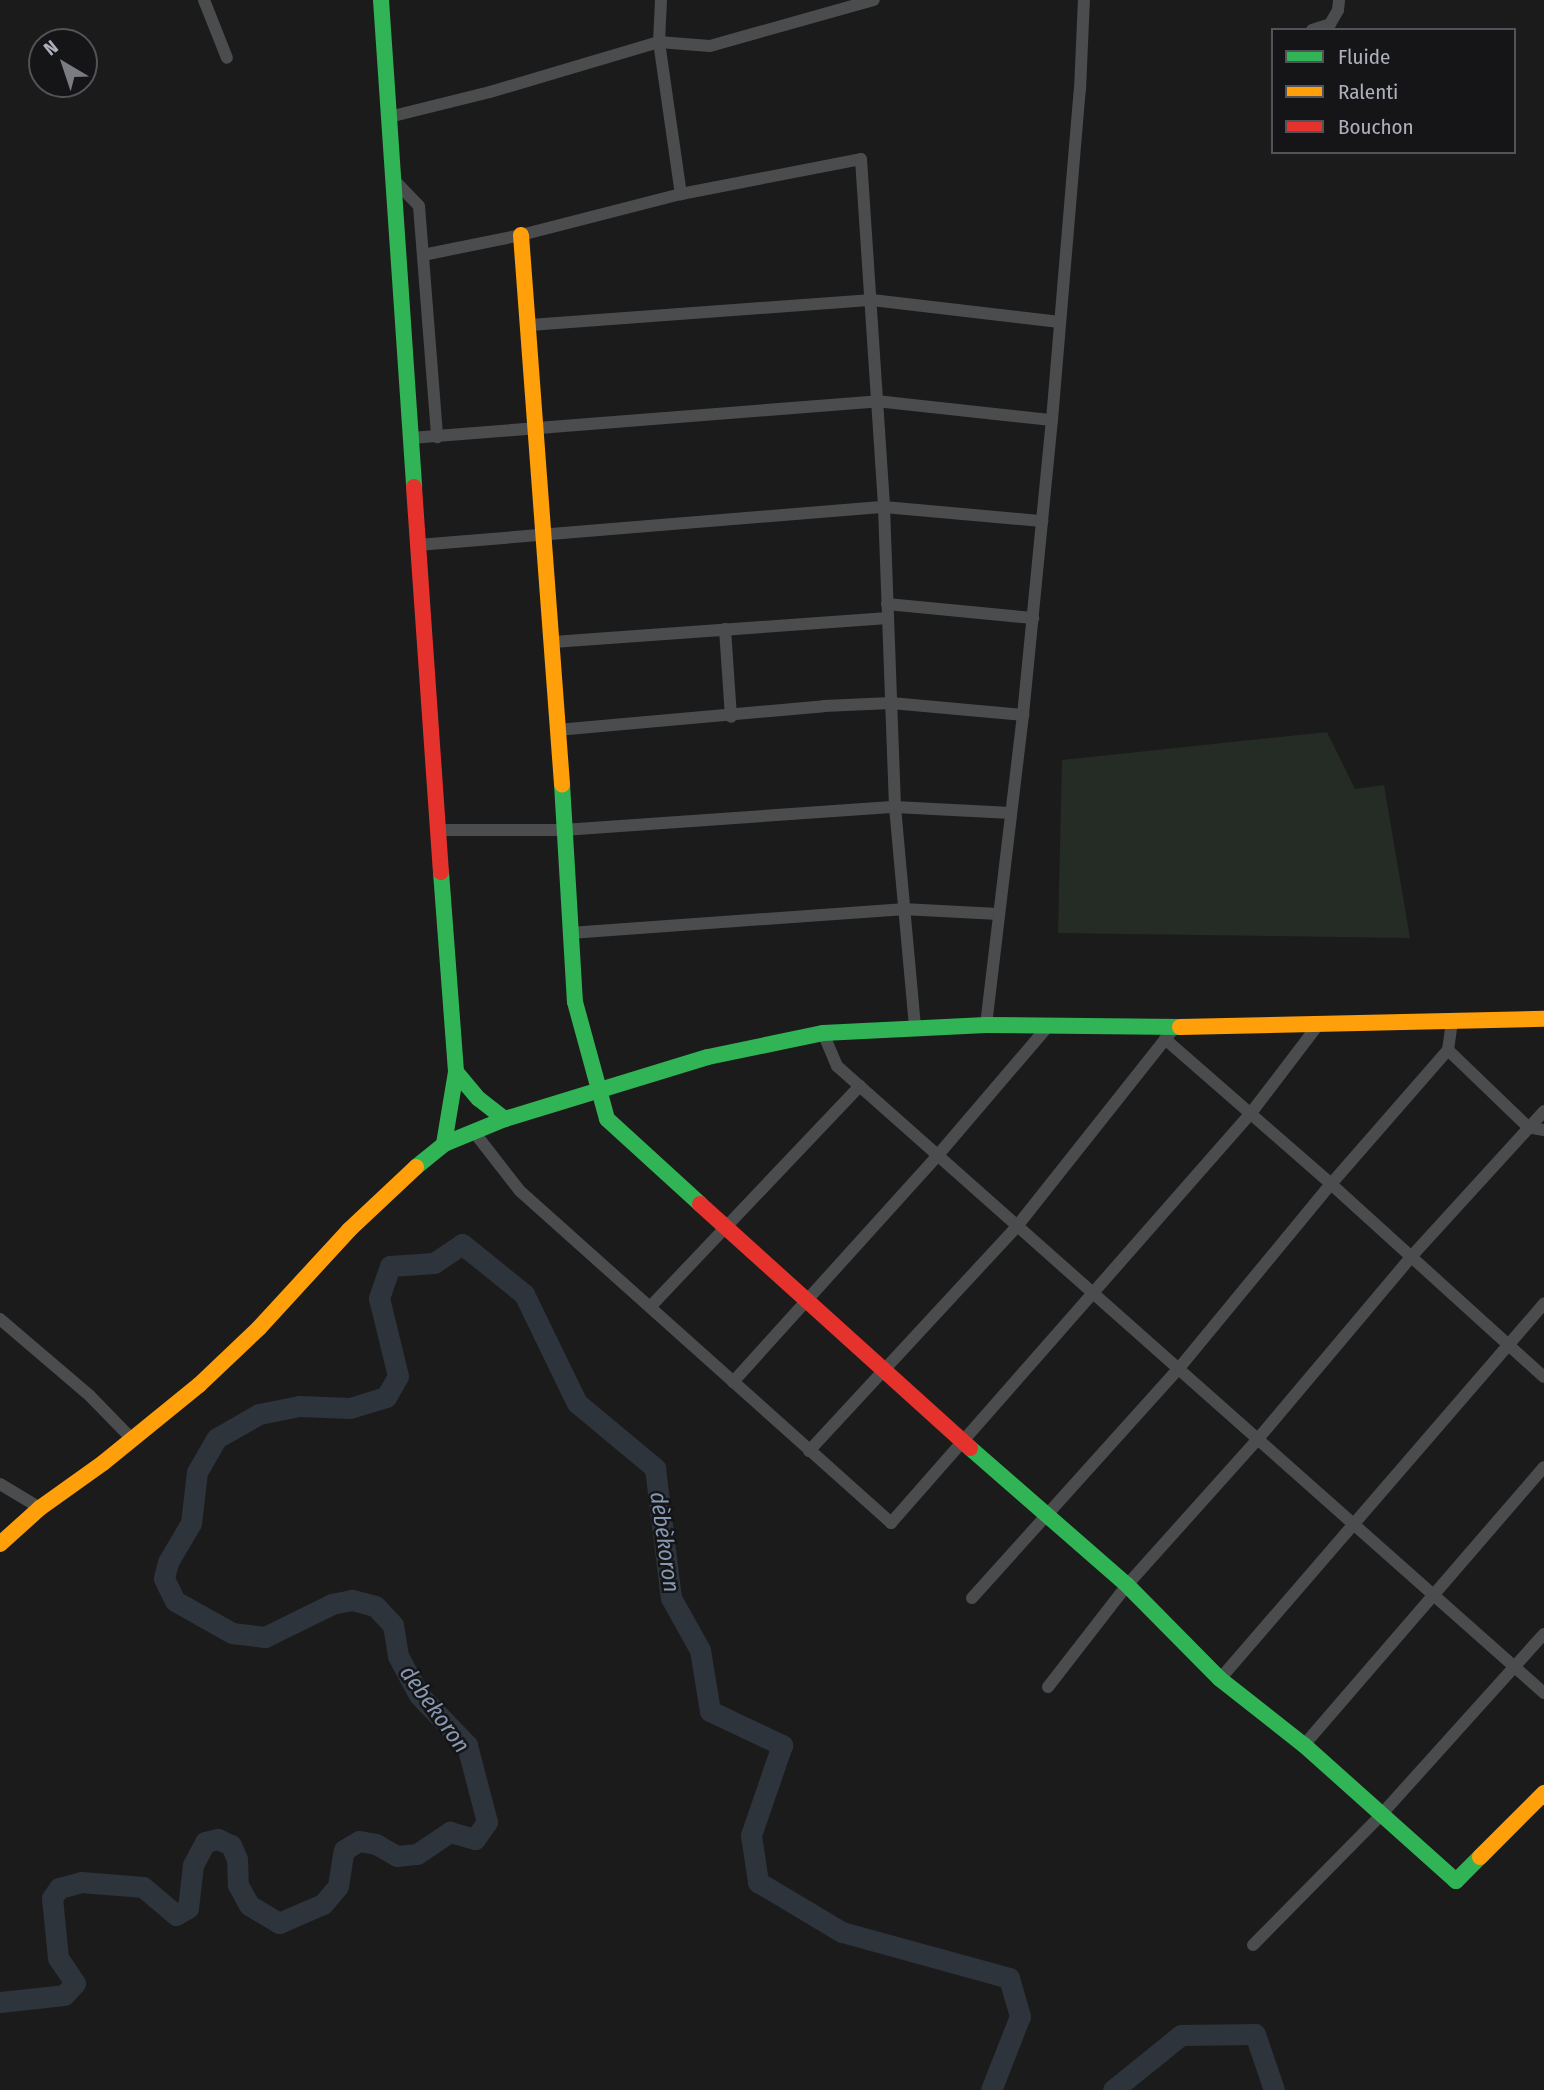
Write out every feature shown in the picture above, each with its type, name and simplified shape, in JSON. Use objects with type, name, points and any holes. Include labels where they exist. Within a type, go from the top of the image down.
[{"type":"main road","points":[[381,0],[391,176],[456,1072],[444,1144]]},
{"type":"main road","points":[[521,235],[553,642],[575,1002],[607,1119],[963,1442],[1049,1514],[1127,1585],[1220,1679],[1304,1745],[1380,1816],[1457,1881],[1544,1793]]},
{"type":"main road","points":[[0,1544],[40,1507],[133,1440],[243,1343],[349,1230],[444,1144],[505,1119],[708,1058],[823,1032],[986,1025],[1170,1033],[1318,1025],[1544,1019]]},
{"type":"main road","points":[[456,1072],[479,1099],[505,1119]]},
{"type":"street","points":[[204,0],[227,58]]},
{"type":"street","points":[[661,0],[659,42],[681,194]]},
{"type":"street","points":[[986,1025],[1023,715],[1052,420],[1080,90],[1084,0]]},
{"type":"street","points":[[1318,28],[1330,24],[1338,10],[1339,0]]},
{"type":"street","points":[[389,117],[490,92],[659,42],[710,46],[875,4]]},
{"type":"street","points":[[423,255],[521,235],[681,194],[861,159],[884,507],[895,807],[902,909],[915,1027]]},
{"type":"street","points":[[391,176],[419,206],[437,437]]},
{"type":"street","points":[[530,325],[872,300],[1060,321]]},
{"type":"street","points":[[411,438],[876,401],[1052,420]]},
{"type":"street","points":[[418,545],[884,507],[1042,521]]},
{"type":"street","points":[[553,642],[725,629],[888,611],[1032,618]]},
{"type":"street","points":[[725,629],[731,717]]},
{"type":"street","points":[[557,730],[731,717],[824,706],[891,703],[1023,715]]},
{"type":"street","points":[[440,830],[563,830],[895,807],[1011,813]]},
{"type":"street","points":[[570,933],[902,909],[999,914]]},
{"type":"street","points":[[972,1598],[1180,1367],[1331,1184],[1448,1050],[1452,1023]]},
{"type":"street","points":[[474,1132],[520,1191],[891,1523],[1251,1113],[1318,1025]]},
{"type":"street","points":[[733,1382],[938,1155],[1048,1026]]},
{"type":"street","points":[[823,1032],[837,1066],[1180,1367],[1257,1440],[1544,1693]]},
{"type":"street","points":[[809,1451],[1018,1225],[1170,1033],[1251,1113],[1544,1377]]},
{"type":"street","points":[[1448,1050],[1528,1127],[1544,1130]]},
{"type":"street","points":[[650,1307],[728,1228],[860,1086]]},
{"type":"street","points":[[1048,1687],[1127,1585],[1257,1440],[1410,1258],[1544,1111]]},
{"type":"street","points":[[1220,1679],[1544,1303]]},
{"type":"street","points":[[0,1319],[90,1396],[133,1440]]},
{"type":"street","points":[[1304,1745],[1544,1467]]},
{"type":"street","points":[[0,1484],[40,1507]]},
{"type":"street","points":[[1253,1945],[1380,1816],[1544,1634]]},
{"type":"shaded area","points":[[1327,732],[1355,789],[1384,785],[1410,938],[1058,933],[1062,760]]},
{"type":"waterway","name":"debekoron","points":[[0,2002],[64,1995],[75,1983],[58,1958],[52,1898],[59,1888],[81,1882],[143,1887],[176,1915],[188,1908],[193,1865],[205,1842],[218,1839],[231,1845],[237,1859],[238,1885],[249,1905],[279,1923],[323,1904],[338,1886],[344,1850],[359,1841],[376,1844],[397,1856],[417,1854],[450,1832],[475,1839],[487,1822],[467,1745],[419,1695],[398,1656],[393,1625],[375,1606],[352,1600],[332,1604],[265,1637],[232,1633],[175,1601],[164,1578],[168,1562],[191,1523],[197,1472],[217,1438],[259,1414],[299,1406],[350,1408],[386,1397],[398,1376],[379,1298],[390,1266],[434,1263],[462,1244],[524,1294],[577,1403],[655,1468],[671,1598],[700,1650],[710,1711],[782,1745],[751,1835],[758,1882],[842,1932],[1009,1978],[1020,2016],[991,2090]]},
{"type":"waterway","name":"dèbèkoron","points":[[1113,2090],[1181,2035],[1255,2034],[1274,2090]]},
{"type":"traffic: fast","points":[[381,0],[414,487]]},
{"type":"traffic: fast","points":[[562,784],[575,1002],[607,1119],[700,1204]]},
{"type":"traffic: fast","points":[[441,872],[456,1072],[444,1144]]},
{"type":"traffic: fast","points":[[505,1119],[708,1057],[823,1033],[986,1025],[1180,1027]]},
{"type":"traffic: fast","points":[[456,1072],[479,1099],[505,1119]]},
{"type":"traffic: fast","points":[[416,1167],[444,1144],[505,1119]]},
{"type":"traffic: fast","points":[[970,1448],[1127,1585],[1220,1679],[1304,1745],[1456,1881],[1480,1857]]},
{"type":"traffic: slow","points":[[521,235],[562,784]]},
{"type":"traffic: slow","points":[[1180,1027],[1544,1019]]},
{"type":"traffic: slow","points":[[0,1544],[40,1508],[103,1463],[199,1385],[259,1328],[349,1230],[416,1167]]},
{"type":"traffic: slow","points":[[1480,1857],[1544,1793]]},
{"type":"traffic: jam","points":[[414,487],[441,872]]},
{"type":"traffic: jam","points":[[700,1204],[970,1448]]}]
